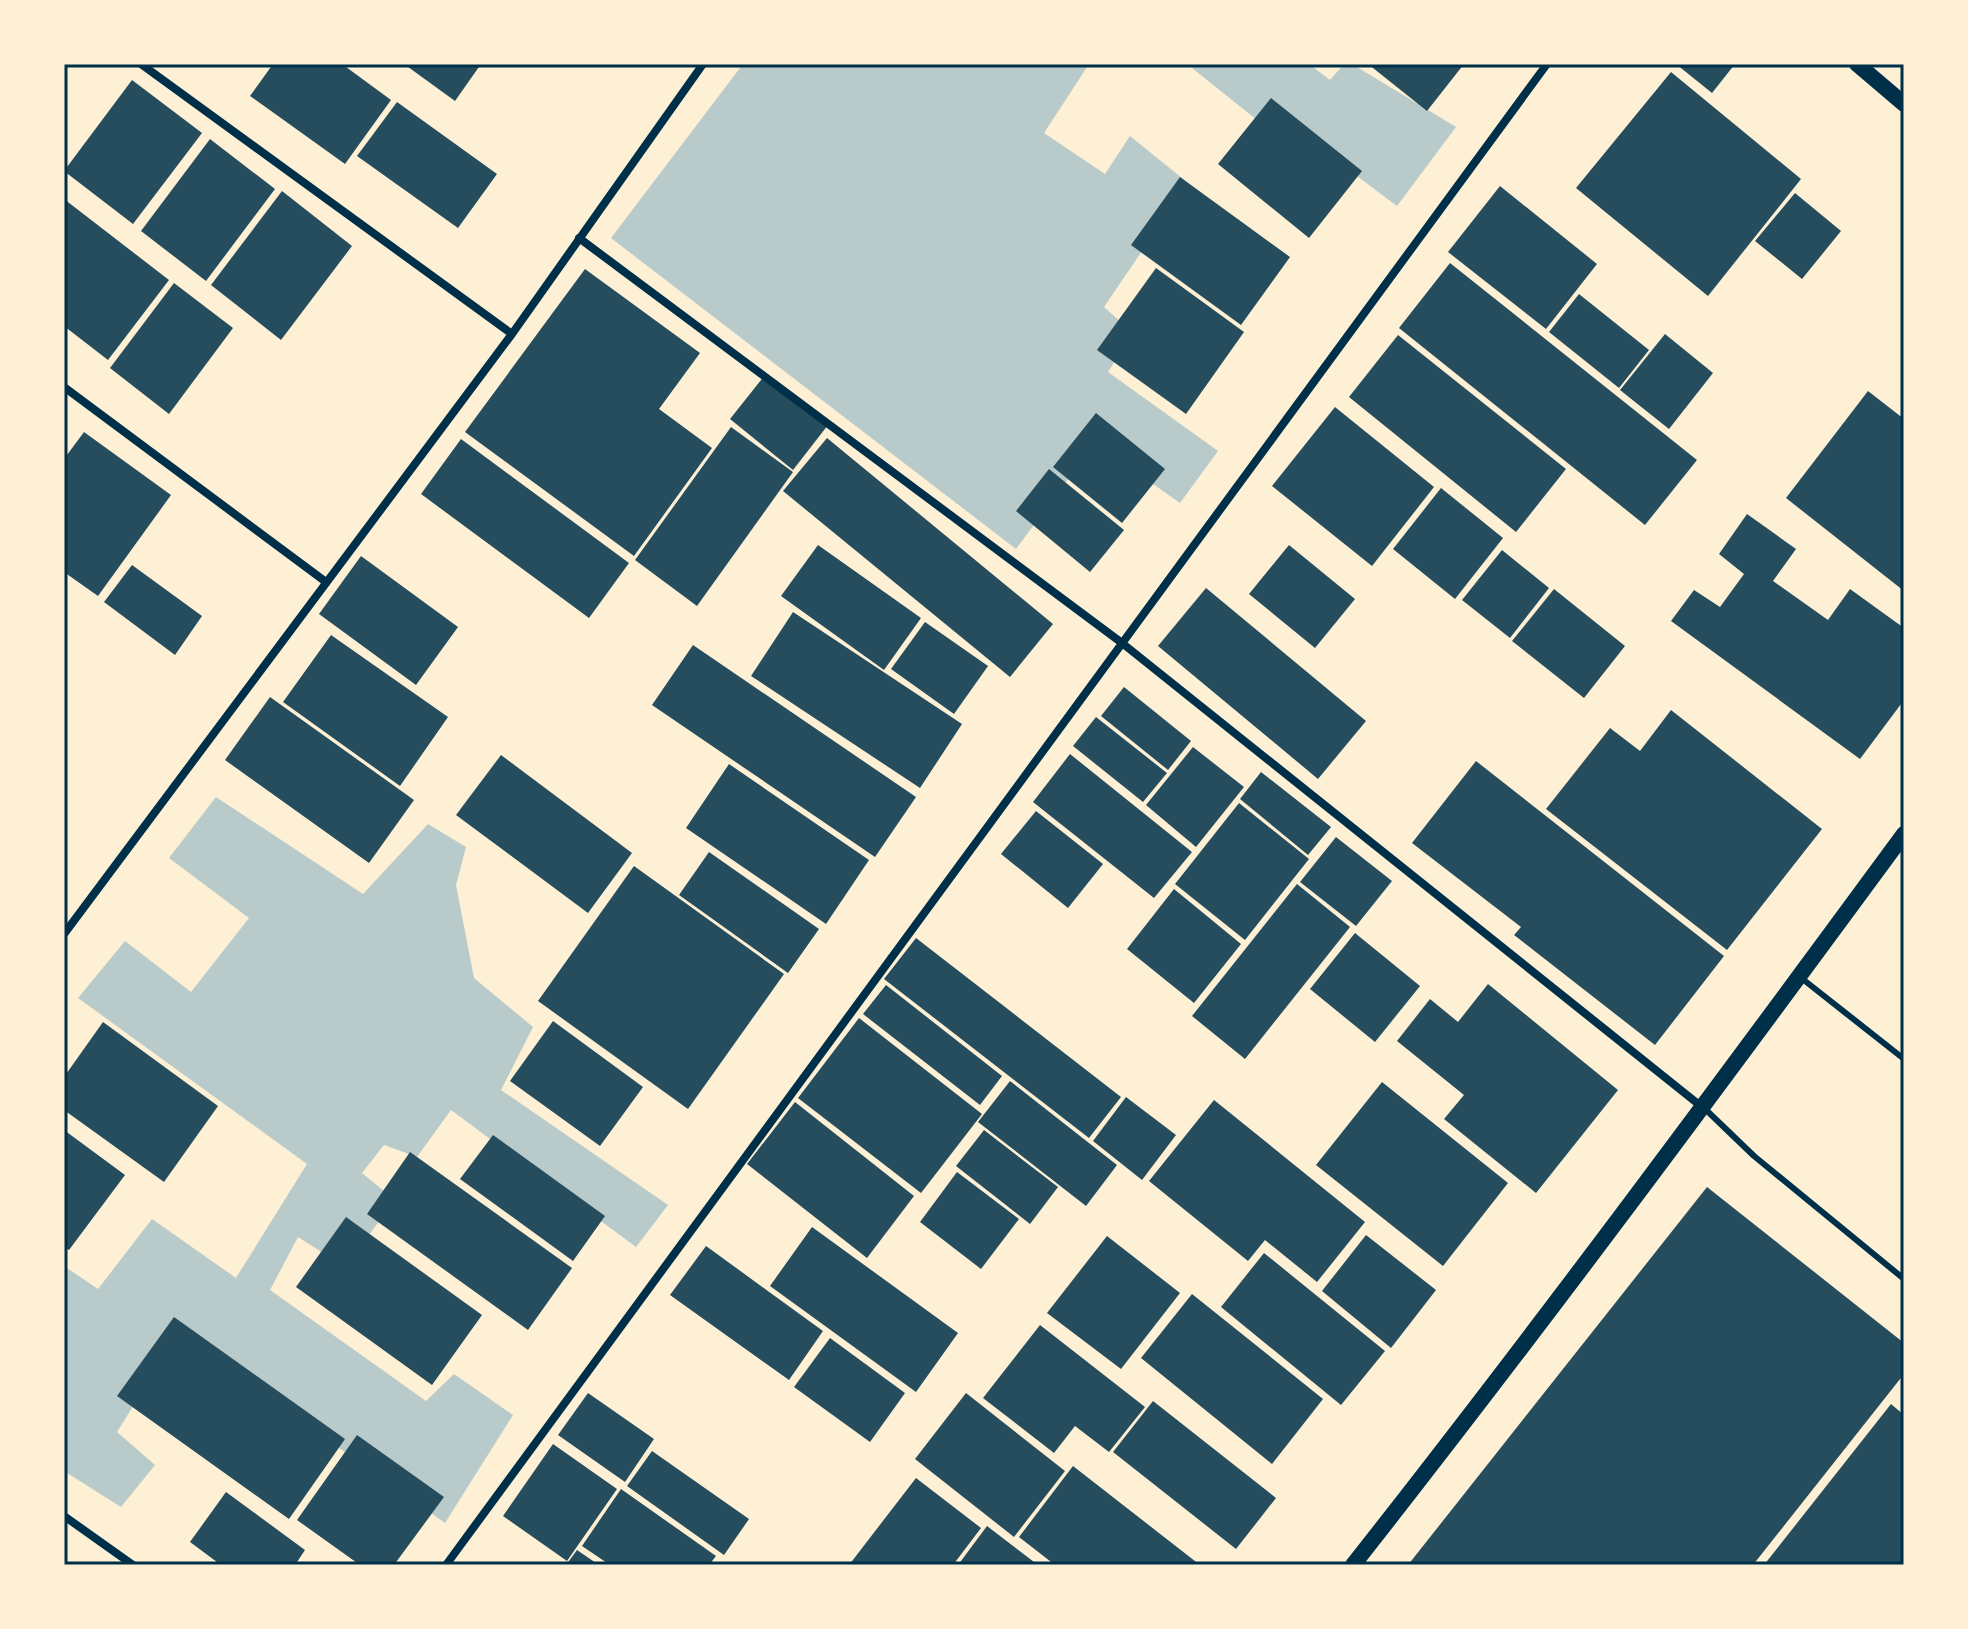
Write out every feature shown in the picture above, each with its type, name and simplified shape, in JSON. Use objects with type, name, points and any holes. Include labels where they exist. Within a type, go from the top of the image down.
[{"type":"main road","points":[[1857,64],[1904,104]]},
{"type":"main road","points":[[1353,1565],[1516,1357],[1904,834]]},
{"type":"street","points":[[141,64],[512,334]]},
{"type":"street","points":[[64,934],[512,334],[703,64]]},
{"type":"street","points":[[446,1565],[1547,64]]},
{"type":"street","points":[[579,238],[1122,643],[1703,1107]]},
{"type":"street","points":[[64,387],[326,582]]},
{"type":"street","points":[[64,1516],[133,1565]]},
{"type":"lane","points":[[1799,976],[1904,1059]]},
{"type":"lane","points":[[1703,1107],[1754,1156],[1904,1279]]},
{"type":"shaded area","points":[[743,64],[1089,64],[1044,133],[1105,174],[1130,136],[1188,183],[1104,307],[1133,333],[1108,372],[1218,451],[1180,503],[1095,443],[1016,549],[611,238]]},
{"type":"shaded area","points":[[1187,64],[1309,64],[1330,80],[1344,64],[1352,64],[1456,127],[1397,206],[1281,119],[1272,132]]},
{"type":"shaded area","points":[[216,797],[363,894],[428,824],[466,847],[456,885],[474,978],[533,1027],[501,1090],[668,1205],[636,1247],[451,1110],[417,1157],[384,1145],[362,1173],[395,1200],[345,1267],[298,1237],[270,1290],[426,1401],[454,1374],[513,1415],[445,1523],[178,1334],[117,1432],[155,1465],[121,1507],[64,1471],[64,1266],[98,1289],[152,1219],[236,1278],[307,1164],[78,998],[125,941],[191,992],[249,918],[169,858]]},
{"type":"building","points":[[273,64],[342,64],[391,100],[345,164],[250,96]]},
{"type":"building","points":[[404,64],[481,64],[455,101]]},
{"type":"building","points":[[1368,64],[1464,64],[1427,111]]},
{"type":"building","points":[[1676,64],[1735,64],[1712,93]]},
{"type":"building","points":[[1671,72],[1801,179],[1708,296],[1576,188]]},
{"type":"building","points":[[132,80],[202,133],[133,224],[64,171]]},
{"type":"building","points":[[1271,98],[1362,171],[1309,238],[1218,164]]},
{"type":"building","points":[[397,102],[497,174],[458,228],[357,156]]},
{"type":"building","points":[[210,139],[275,189],[206,281],[141,231]]},
{"type":"building","points":[[1180,177],[1290,257],[1241,325],[1131,245]]},
{"type":"building","points":[[1500,186],[1597,264],[1546,329],[1448,252]]},
{"type":"building","points":[[282,191],[352,246],[281,340],[211,285]]},
{"type":"building","points":[[1795,193],[1841,231],[1802,279],[1755,241]]},
{"type":"building","points":[[64,199],[169,280],[108,360],[64,326]]},
{"type":"building","points":[[1450,263],[1697,460],[1645,525],[1399,328]]},
{"type":"building","points":[[1156,268],[1244,332],[1186,414],[1097,350]]},
{"type":"building","points":[[585,269],[700,353],[659,409],[712,448],[634,556],[465,432]]},
{"type":"building","points":[[174,283],[233,328],[169,414],[110,368]]},
{"type":"building","points":[[1579,294],[1649,350],[1619,388],[1549,332]]},
{"type":"building","points":[[1665,334],[1713,373],[1669,429],[1620,390]]},
{"type":"building","points":[[1398,335],[1566,469],[1516,532],[1349,397]]},
{"type":"building","points":[[765,375],[828,425],[793,470],[730,419]]},
{"type":"building","points":[[1868,391],[1904,419],[1904,591],[1786,498]]},
{"type":"building","points":[[1335,407],[1434,487],[1372,566],[1272,486]]},
{"type":"building","points":[[1096,413],[1165,469],[1122,523],[1053,467]]},
{"type":"building","points":[[731,427],[793,472],[697,606],[635,560]]},
{"type":"building","points":[[84,432],[171,495],[98,596],[64,572],[64,459]]},
{"type":"building","points":[[827,438],[1053,624],[1010,677],[783,491]]},
{"type":"building","points":[[461,439],[629,563],[589,618],[421,494]]},
{"type":"building","points":[[1049,469],[1124,530],[1090,572],[1016,511]]},
{"type":"building","points":[[1441,488],[1503,538],[1455,599],[1393,549]]},
{"type":"building","points":[[1747,514],[1796,549],[1773,581],[1828,620],[1850,589],[1904,628],[1904,700],[1860,759],[1671,621],[1694,590],[1720,607],[1744,574],[1719,554]]},
{"type":"building","points":[[818,545],[921,618],[884,670],[781,596]]},
{"type":"building","points":[[1289,545],[1355,599],[1315,648],[1249,594]]},
{"type":"building","points":[[1502,550],[1549,588],[1510,638],[1462,600]]},
{"type":"building","points":[[361,556],[458,627],[416,685],[319,614]]},
{"type":"building","points":[[132,565],[202,616],[175,655],[104,602]]},
{"type":"building","points":[[1206,588],[1366,721],[1318,779],[1158,646]]},
{"type":"building","points":[[1554,589],[1625,646],[1584,698],[1512,641]]},
{"type":"building","points":[[793,612],[962,724],[920,788],[751,676]]},
{"type":"building","points":[[925,622],[988,666],[954,714],[891,669]]},
{"type":"building","points":[[331,635],[448,717],[400,786],[283,702]]},
{"type":"building","points":[[693,645],[916,797],[875,857],[652,705]]},
{"type":"building","points":[[1124,687],[1191,741],[1168,770],[1101,716]]},
{"type":"building","points":[[270,697],[414,800],[369,863],[225,760]]},
{"type":"building","points":[[1671,710],[1822,829],[1727,950],[1546,809],[1610,728],[1640,751]]},
{"type":"building","points":[[1096,717],[1167,773],[1143,802],[1073,746]]},
{"type":"building","points":[[1193,747],[1244,787],[1196,847],[1146,805]]},
{"type":"building","points":[[1070,754],[1192,852],[1154,898],[1033,802]]},
{"type":"building","points":[[501,755],[632,853],[588,913],[456,815]]},
{"type":"building","points":[[1476,761],[1724,956],[1655,1045],[1514,935],[1521,927],[1412,843]]},
{"type":"building","points":[[729,764],[869,860],[826,924],[686,828]]},
{"type":"building","points":[[1261,772],[1331,827],[1308,855],[1240,799]]},
{"type":"building","points":[[1239,803],[1309,859],[1245,940],[1175,884]]},
{"type":"building","points":[[1036,811],[1103,864],[1068,908],[1001,854]]},
{"type":"building","points":[[1336,837],[1392,881],[1356,926],[1300,882]]},
{"type":"building","points":[[709,852],[819,929],[788,973],[679,895]]},
{"type":"building","points":[[634,866],[784,974],[688,1109],[538,1001]]},
{"type":"building","points":[[1297,884],[1350,927],[1245,1059],[1192,1016]]},
{"type":"building","points":[[1174,889],[1241,944],[1194,1003],[1127,949]]},
{"type":"building","points":[[1355,933],[1420,986],[1375,1042],[1310,989]]},
{"type":"building","points":[[916,938],[1121,1097],[1089,1138],[884,979]]},
{"type":"building","points":[[1488,984],[1618,1090],[1536,1193],[1444,1119],[1464,1095],[1397,1041],[1430,999],[1458,1022]]},
{"type":"building","points":[[886,985],[1002,1076],[980,1105],[863,1014]]},
{"type":"building","points":[[859,1018],[982,1114],[921,1193],[798,1098]]},
{"type":"building","points":[[553,1021],[643,1087],[600,1146],[510,1081]]},
{"type":"building","points":[[103,1022],[218,1106],[164,1182],[64,1110],[64,1077]]},
{"type":"building","points":[[1010,1081],[1117,1165],[1086,1206],[978,1122]]},
{"type":"building","points":[[1382,1082],[1508,1183],[1443,1266],[1316,1165]]},
{"type":"building","points":[[1126,1097],[1176,1135],[1142,1180],[1093,1141]]},
{"type":"building","points":[[1214,1100],[1365,1222],[1317,1282],[1265,1240],[1248,1261],[1149,1181]]},
{"type":"building","points":[[795,1102],[914,1196],[867,1258],[747,1164]]},
{"type":"building","points":[[64,1130],[125,1175],[69,1250],[64,1247]]},
{"type":"building","points":[[984,1130],[1058,1187],[1030,1224],[956,1166]]},
{"type":"building","points":[[493,1135],[605,1216],[573,1261],[460,1179]]},
{"type":"building","points":[[410,1152],[572,1268],[528,1330],[367,1214]]},
{"type":"building","points":[[957,1172],[1019,1219],[981,1269],[920,1222]]},
{"type":"building","points":[[1707,1187],[1904,1343],[1904,1374],[1753,1565],[1408,1565]]},
{"type":"building","points":[[346,1217],[482,1315],[432,1385],[296,1287]]},
{"type":"building","points":[[812,1227],[958,1333],[916,1392],[770,1286]]},
{"type":"building","points":[[1366,1235],[1436,1290],[1391,1348],[1322,1291]]},
{"type":"building","points":[[1107,1236],[1180,1293],[1121,1369],[1047,1313]]},
{"type":"building","points":[[706,1246],[823,1331],[789,1380],[670,1295]]},
{"type":"building","points":[[1264,1253],[1385,1351],[1341,1405],[1221,1307]]},
{"type":"building","points":[[1192,1294],[1323,1399],[1272,1464],[1141,1358]]},
{"type":"building","points":[[174,1317],[345,1439],[289,1519],[117,1396]]},
{"type":"building","points":[[1040,1325],[1145,1407],[1109,1452],[1075,1426],[1054,1453],[983,1398]]},
{"type":"building","points":[[830,1338],[905,1393],[870,1442],[794,1387]]},
{"type":"building","points":[[588,1393],[654,1439],[625,1482],[558,1435]]},
{"type":"building","points":[[966,1393],[1065,1471],[1014,1537],[915,1459]]},
{"type":"building","points":[[1153,1401],[1276,1498],[1236,1549],[1113,1452]]},
{"type":"building","points":[[1891,1404],[1904,1415],[1904,1565],[1764,1565]]},
{"type":"building","points":[[357,1435],[444,1497],[394,1565],[360,1565],[297,1520]]},
{"type":"building","points":[[553,1444],[617,1489],[567,1561],[503,1516]]},
{"type":"building","points":[[652,1451],[749,1519],[724,1555],[627,1486]]},
{"type":"building","points":[[1073,1466],[1200,1565],[1055,1565],[1019,1537]]},
{"type":"building","points":[[916,1478],[981,1528],[953,1565],[849,1565]]},
{"type":"building","points":[[621,1489],[716,1556],[709,1565],[610,1565],[582,1546]]},
{"type":"building","points":[[226,1492],[305,1550],[295,1565],[221,1565],[190,1542]]},
{"type":"building","points":[[987,1526],[1034,1562],[1031,1565],[958,1565]]},
{"type":"building","points":[[577,1550],[599,1565],[566,1565]]}]
